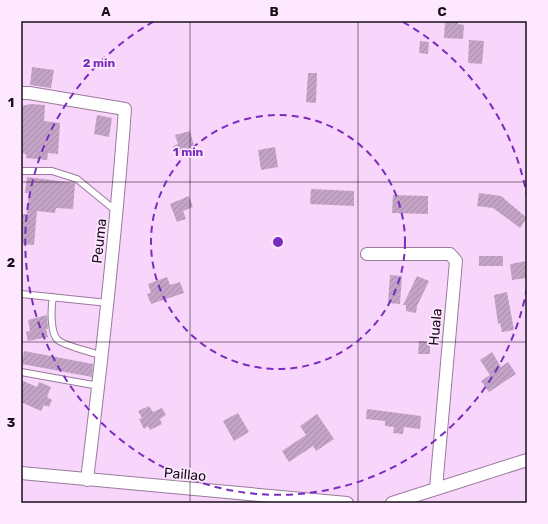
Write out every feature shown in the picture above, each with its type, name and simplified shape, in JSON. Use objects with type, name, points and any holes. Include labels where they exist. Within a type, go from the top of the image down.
[{"type":"street","name":"Peuma","points":[[21,93],[29,93],[125,109],[108,303],[87,480]]},
{"type":"street","name":"Huala","points":[[367,254],[450,254],[456,261],[436,488]]},
{"type":"street","points":[[392,503],[527,460]]},
{"type":"street","name":"Paillao","points":[[21,473],[347,503]]},
{"type":"lane","points":[[21,172],[52,171],[77,179],[117,212]]},
{"type":"lane","points":[[21,294],[108,303]]},
{"type":"lane","points":[[53,297],[51,307],[53,334],[58,340],[102,356]]},
{"type":"lane","points":[[21,372],[99,386]]},
{"type":"building","points":[[445,21],[458,21],[458,24],[464,25],[463,39],[444,38]]},
{"type":"building","points":[[469,40],[484,41],[482,64],[468,63]]},
{"type":"building","points":[[420,41],[429,42],[428,54],[419,53]]},
{"type":"building","points":[[32,67],[54,70],[51,88],[30,85]]},
{"type":"building","points":[[308,73],[317,73],[316,103],[306,102]]},
{"type":"building","points":[[31,104],[45,105],[44,121],[60,123],[58,154],[48,153],[47,160],[26,158],[26,154],[21,153],[22,106]]},
{"type":"building","points":[[97,115],[112,118],[109,137],[94,134]]},
{"type":"building","points":[[190,131],[194,146],[192,147],[194,154],[181,158],[180,153],[176,155],[173,146],[178,144],[175,135]]},
{"type":"building","points":[[275,147],[278,167],[261,170],[258,150]]},
{"type":"building","points":[[27,177],[75,183],[73,209],[56,208],[55,213],[37,211],[34,245],[21,244],[21,214],[27,214],[29,193],[25,193]]},
{"type":"building","points":[[311,189],[354,191],[354,206],[310,204]]},
{"type":"building","points":[[479,193],[501,196],[527,218],[520,228],[493,208],[477,206]]},
{"type":"building","points":[[393,195],[428,196],[428,214],[392,213]]},
{"type":"building","points":[[189,196],[193,207],[183,211],[186,219],[177,222],[170,204]]},
{"type":"building","points":[[479,256],[503,256],[503,266],[479,266]]},
{"type":"building","points":[[527,261],[527,278],[512,280],[510,264]]},
{"type":"building","points":[[390,275],[402,276],[400,304],[388,303]]},
{"type":"building","points":[[417,276],[429,281],[417,306],[416,313],[406,311],[406,305],[403,305]]},
{"type":"building","points":[[167,277],[170,285],[180,282],[184,293],[151,304],[147,294],[151,293],[148,284]]},
{"type":"building","points":[[507,292],[514,330],[502,332],[500,323],[498,324],[494,295]]},
{"type":"building","points":[[47,315],[48,329],[46,329],[48,337],[28,341],[26,332],[30,331],[28,320]]},
{"type":"building","points":[[419,341],[430,342],[430,354],[418,354]]},
{"type":"building","points":[[24,351],[93,364],[92,377],[22,364]]},
{"type":"building","points":[[492,352],[501,367],[508,362],[516,374],[489,392],[481,381],[490,375],[480,360]]},
{"type":"building","points":[[21,380],[37,387],[39,382],[51,387],[47,397],[52,400],[49,407],[44,405],[41,411],[21,402]]},
{"type":"building","points":[[149,406],[153,412],[162,408],[166,415],[160,419],[162,424],[150,430],[148,426],[144,429],[139,419],[142,418],[138,411]]},
{"type":"building","points":[[367,409],[421,416],[420,429],[404,427],[403,434],[393,433],[394,427],[385,426],[385,421],[366,419]]},
{"type":"building","points":[[238,413],[249,432],[234,441],[223,421]]},
{"type":"building","points":[[317,414],[334,439],[316,451],[313,446],[289,462],[282,451],[306,435],[300,426]]}]
